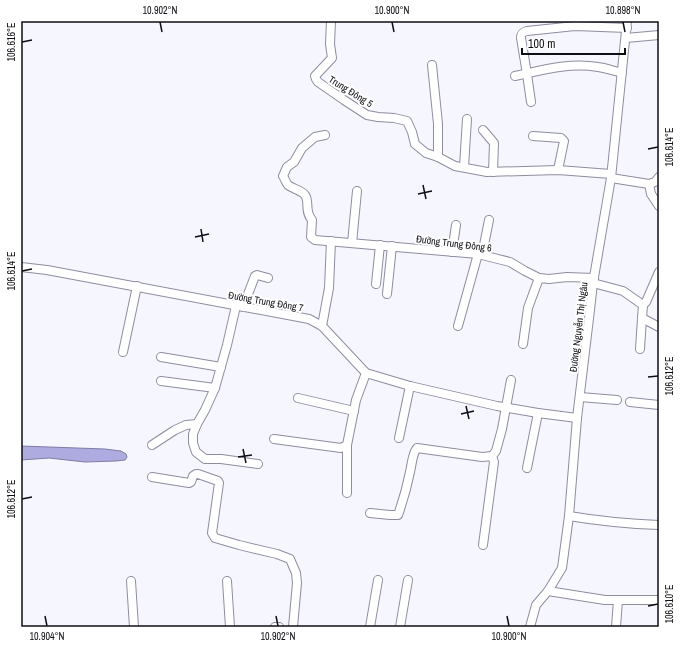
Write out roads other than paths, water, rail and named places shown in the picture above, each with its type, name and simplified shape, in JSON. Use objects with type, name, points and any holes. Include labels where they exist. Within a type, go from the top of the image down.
[{"type":"street","name":"Trung Đông 5","points":[[331,21],[330,44],[332,58],[316,76],[318,82],[367,115],[407,121],[415,144],[426,153],[438,157],[455,166],[487,172],[558,170],[611,176],[649,184]]},
{"type":"street","points":[[531,102],[521,38],[523,32],[575,26],[627,25]]},
{"type":"street","name":"Đường Nguyễn Thị Ngâu","points":[[530,627],[536,605],[548,591],[562,568],[569,516],[577,418],[594,280],[611,176],[627,25]]},
{"type":"street","points":[[626,38],[659,35]]},
{"type":"street","points":[[432,65],[438,124],[438,157]]},
{"type":"street","points":[[515,76],[570,66],[597,67],[622,73]]},
{"type":"street","points":[[464,168],[467,119]]},
{"type":"street","points":[[484,130],[494,143],[493,172]]},
{"type":"street","name":"Đường Trung Đông 6","points":[[324,135],[314,137],[302,148],[294,162],[287,167],[284,176],[288,185],[306,196],[308,216],[312,220],[311,237],[315,240],[480,254],[510,262],[525,272],[539,278],[550,279],[567,277],[594,280],[624,292],[643,305]]},
{"type":"street","points":[[533,136],[562,138],[564,141],[558,170]]},
{"type":"street","points":[[659,177],[655,182],[649,184],[651,194],[659,206]]},
{"type":"street","points":[[352,243],[357,191]]},
{"type":"street","points":[[458,326],[489,220]]},
{"type":"street","points":[[452,252],[456,225]]},
{"type":"street","points":[[322,326],[329,288],[331,242]]},
{"type":"street","points":[[376,284],[380,245]]},
{"type":"street","points":[[387,294],[392,246]]},
{"type":"street","name":"Đường Trung Đông 7","points":[[21,267],[47,270],[136,286],[309,319],[322,326],[366,373]]},
{"type":"street","points":[[640,349],[643,305],[646,302],[659,272]]},
{"type":"street","points":[[258,464],[221,459],[205,459],[196,452],[193,443],[193,434],[196,424],[205,410],[214,388],[239,306],[255,276],[257,275],[268,278]]},
{"type":"street","points":[[523,344],[528,308],[539,278]]},
{"type":"street","points":[[123,352],[136,286]]},
{"type":"street","points":[[642,318],[659,327]]},
{"type":"street","points":[[161,357],[221,366]]},
{"type":"street","points":[[347,493],[347,445],[356,400],[366,373],[410,386],[505,407],[577,418]]},
{"type":"street","points":[[492,456],[496,451],[502,429],[511,380]]},
{"type":"street","points":[[161,381],[214,388]]},
{"type":"street","points":[[400,438],[410,386]]},
{"type":"street","points":[[580,396],[617,400]]},
{"type":"street","points":[[298,398],[354,411]]},
{"type":"street","points":[[630,402],[659,405]]},
{"type":"street","points":[[527,468],[538,413]]},
{"type":"street","points":[[152,445],[175,430],[186,425],[196,424]]},
{"type":"street","points":[[274,438],[341,448],[347,445]]},
{"type":"street","points":[[370,513],[398,515],[404,498],[414,452],[417,448],[492,456]]},
{"type":"street","points":[[483,545],[494,462],[492,456]]},
{"type":"street","points":[[152,477],[189,483],[191,482],[193,476],[198,474],[218,481],[219,483],[212,533],[213,536],[215,538],[277,554],[290,559],[296,573],[297,583],[293,627]]},
{"type":"street","points":[[569,516],[626,524],[659,525]]},
{"type":"street","points":[[370,627],[378,580]]},
{"type":"street","points":[[400,627],[408,580]]},
{"type":"street","points":[[131,581],[134,627]]},
{"type":"street","points":[[227,581],[230,627]]},
{"type":"street","points":[[548,591],[605,600],[659,600]]},
{"type":"street","points":[[616,627],[618,600]]},
{"type":"water","points":[[21,446],[105,449],[121,451],[126,454],[127,457],[125,460],[85,462],[49,458],[21,460]]}]
